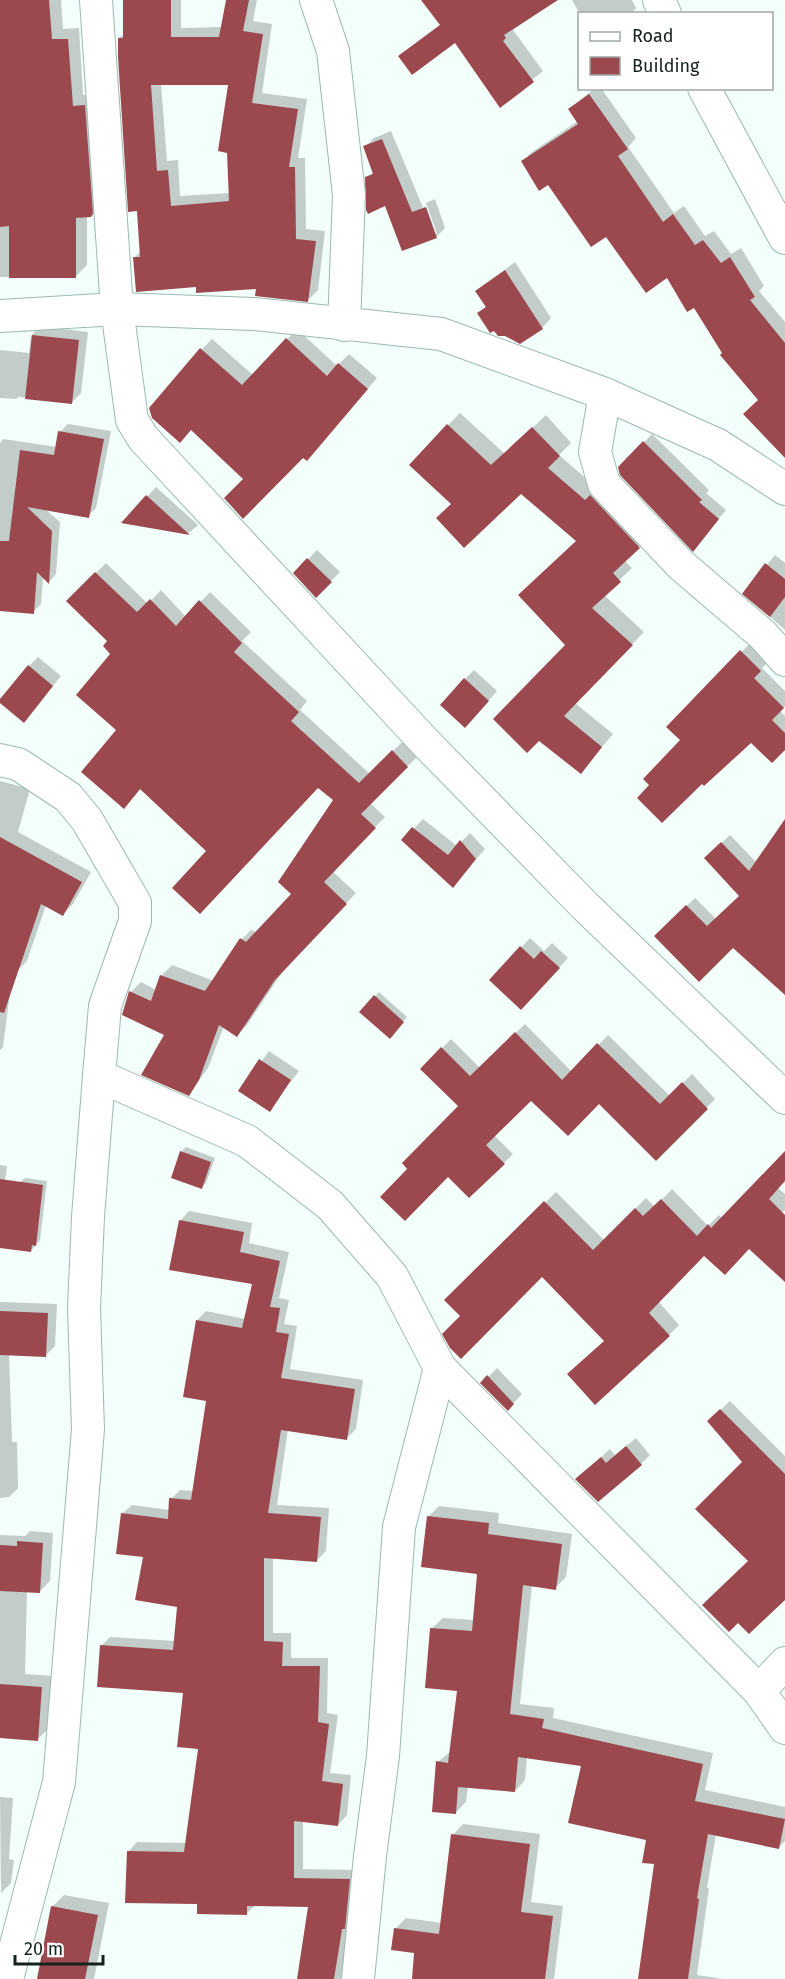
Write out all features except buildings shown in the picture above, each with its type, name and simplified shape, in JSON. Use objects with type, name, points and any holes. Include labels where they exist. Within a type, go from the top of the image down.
[{"type":"street","points":[[96,0],[117,309],[132,420],[143,438],[423,740],[585,906],[785,1098]]},
{"type":"street","points":[[316,0],[333,51],[349,195],[344,325]]},
{"type":"street","points":[[705,90],[785,238]]},
{"type":"street","points":[[0,316],[117,309],[254,314],[441,334],[605,394],[718,445],[785,489]]},
{"type":"street","points":[[605,394],[595,452],[604,484],[681,565],[763,635],[785,660]]},
{"type":"street","points":[[0,760],[18,764],[68,797],[87,820],[135,903],[135,921],[105,1006],[85,1297],[88,1429],[59,1782],[7,1979]]},
{"type":"street","points":[[99,1076],[247,1141],[330,1205],[392,1276],[440,1368],[759,1691],[785,1728]]},
{"type":"street","points":[[358,1979],[383,1756],[399,1527],[440,1368]]},
{"type":"street","points":[[759,1691],[785,1663]]}]
